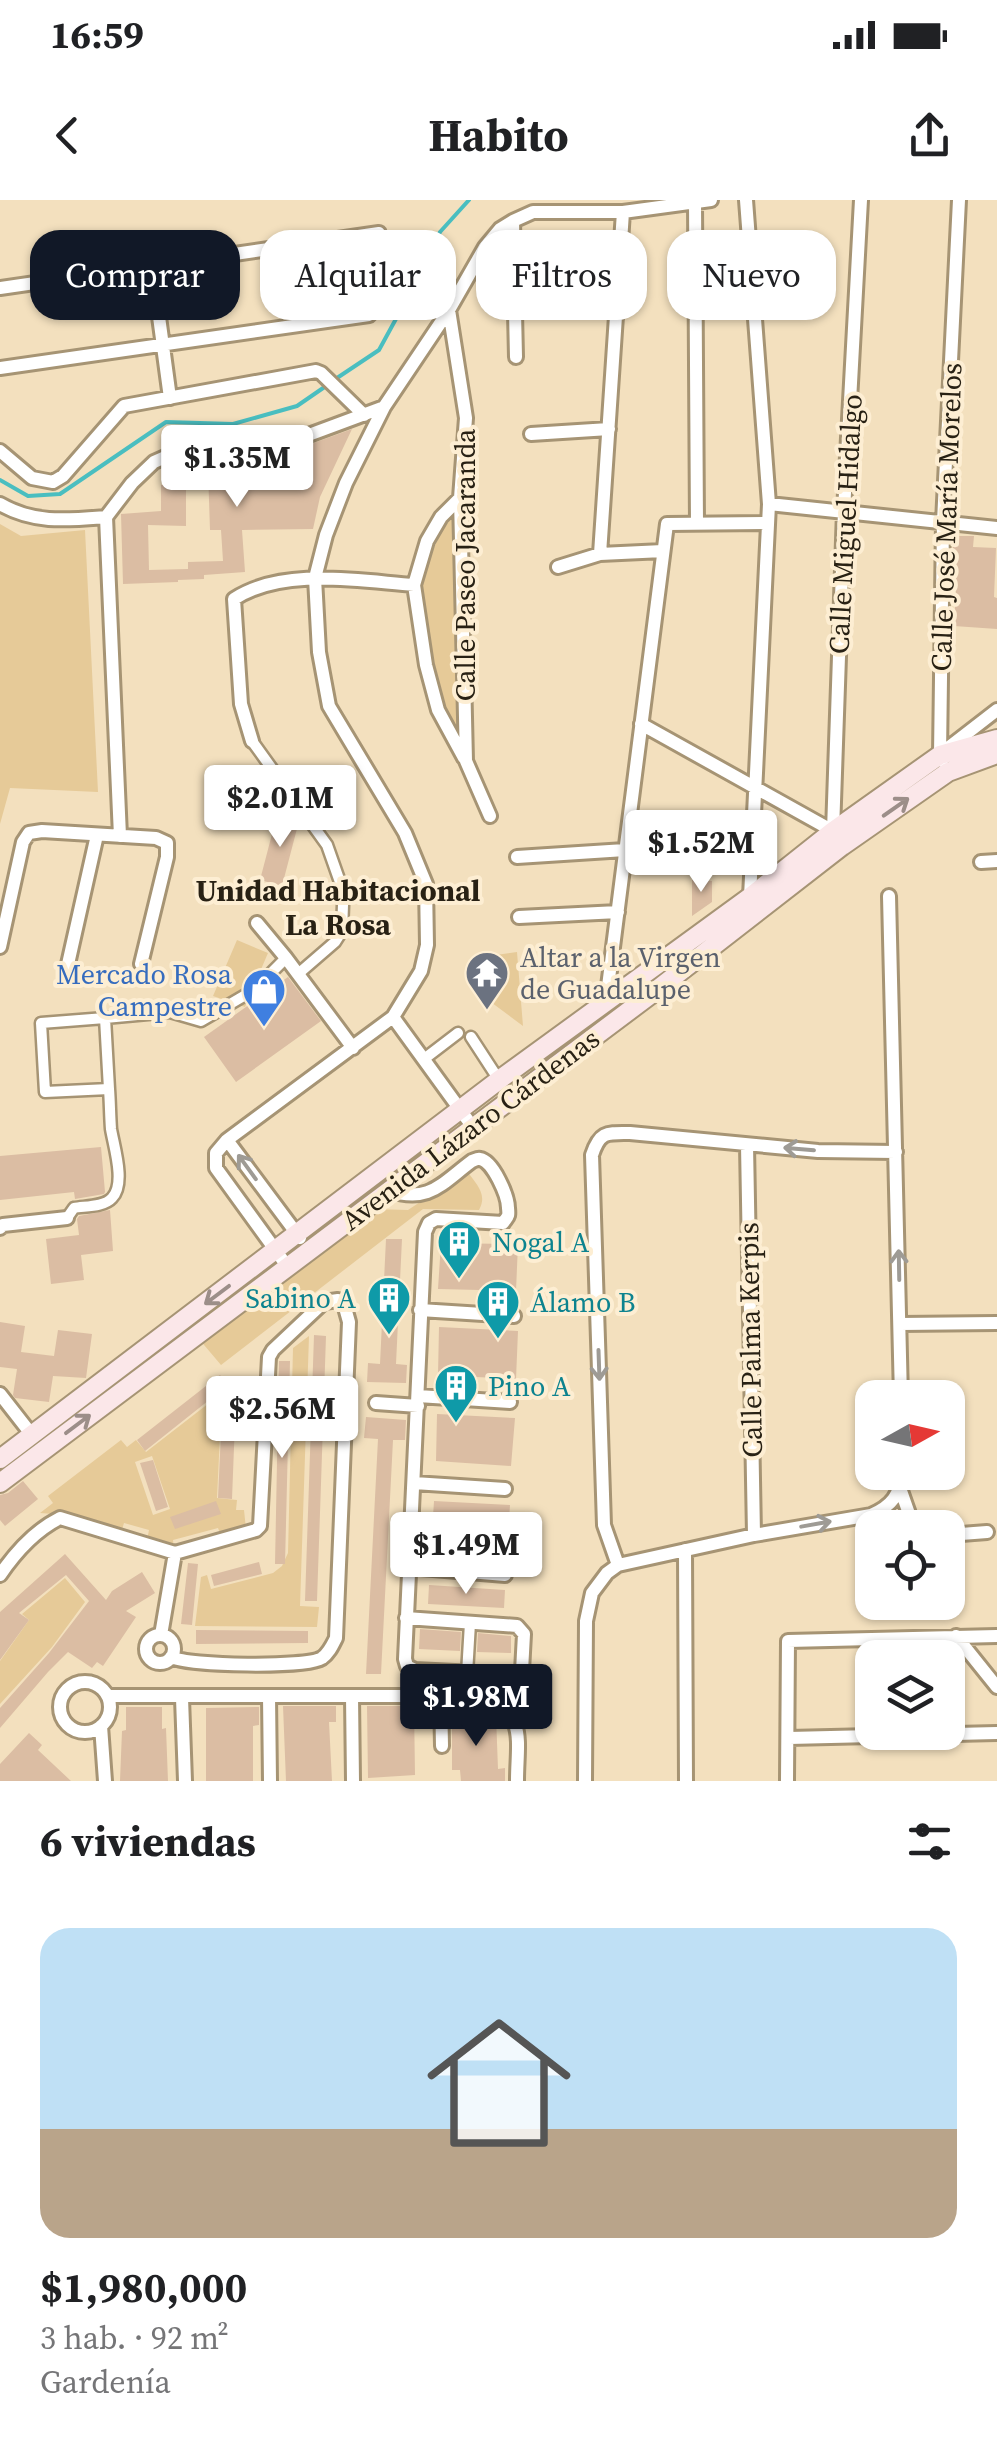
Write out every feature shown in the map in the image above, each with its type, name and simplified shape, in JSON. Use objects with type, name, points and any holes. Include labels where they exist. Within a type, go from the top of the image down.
[{"type":"main road","name":"Avenida Lázaro Cárdenas","points":[[0,1483],[281,1258],[297,1234],[498,1080],[750,897],[944,764],[997,739]]},
{"type":"main road","name":"Avenida Lázaro Cárdenas","points":[[944,764],[997,754]]},
{"type":"main road","name":"Avenida Lázaro Cárdenas","points":[[0,1460],[281,1258],[308,1250],[654,992],[838,838]]},
{"type":"street","points":[[456,299],[485,246],[500,229],[533,212],[623,212],[711,200]]},
{"type":"street","points":[[746,200],[769,504],[750,897]]},
{"type":"street","name":"Calle Miguel Hidalgo","points":[[838,838],[844,510],[861,200]]},
{"type":"street","name":"Calle José María Morelos","points":[[944,764],[943,522],[958,200]]},
{"type":"street","points":[[695,202],[697,524]]},
{"type":"street","points":[[600,554],[623,212]]},
{"type":"street","points":[[513,221],[516,357]]},
{"type":"street","points":[[0,288],[30,283]]},
{"type":"street","points":[[159,320],[170,398]]},
{"type":"street","points":[[0,368],[336,320]]},
{"type":"street","points":[[281,1258],[216,1168],[216,1153],[227,1140],[393,1017],[421,971],[427,944],[426,884],[405,833],[329,706],[319,652],[315,578],[346,483],[384,407],[443,320]]},
{"type":"street","name":"Calle Paseo Jacaranda","points":[[451,320],[466,418],[460,498],[466,761],[490,816]]},
{"type":"street","points":[[0,451],[32,478],[53,482],[63,476],[124,406],[316,372],[364,415]]},
{"type":"street","points":[[120,836],[106,517],[154,462],[172,454],[271,449],[384,407]]},
{"type":"street","points":[[531,434],[608,430]]},
{"type":"street","points":[[460,498],[441,517],[428,541],[414,585],[426,665],[438,710],[466,761]]},
{"type":"street","points":[[0,504],[28,517],[51,521],[106,517]]},
{"type":"street","points":[[769,504],[997,528]]},
{"type":"street","points":[[606,1002],[667,524],[768,524]]},
{"type":"street","points":[[558,567],[600,554],[664,550]]},
{"type":"street","points":[[298,974],[342,932],[340,882],[327,846],[252,741],[242,704],[234,599],[269,585],[315,578],[414,585]]},
{"type":"street","points":[[944,764],[997,710]]},
{"type":"street","points":[[641,724],[756,787],[838,838]]},
{"type":"street","points":[[0,947],[29,833],[156,838],[167,843],[167,857],[142,964]]},
{"type":"street","points":[[66,973],[97,834]]},
{"type":"street","points":[[517,857],[625,850]]},
{"type":"street","points":[[981,862],[997,861]]},
{"type":"street","points":[[890,896],[901,1380]]},
{"type":"street","points":[[519,918],[618,912]]},
{"type":"street","points":[[257,924],[353,1048]]},
{"type":"street","points":[[109,1089],[45,1092],[41,1023],[170,1012],[200,1021],[254,990],[286,958]]},
{"type":"street","points":[[393,1017],[472,1126]]},
{"type":"street","points":[[0,1228],[67,1218],[74,1208],[105,1203],[118,1188],[104,1018]]},
{"type":"street","points":[[424,1059],[458,1033]]},
{"type":"street","points":[[471,1037],[498,1080]]},
{"type":"street","points":[[618,1564],[604,1525],[592,1155],[597,1140],[608,1133],[630,1133],[818,1151],[896,1152]]},
{"type":"street","points":[[227,1140],[308,1250]]},
{"type":"street","name":"Calle Palma Kerpis","points":[[747,1145],[754,1534]]},
{"type":"street","points":[[388,1190],[421,1196],[480,1159],[491,1167],[504,1189],[508,1213],[503,1224],[436,1220],[427,1226],[420,1310],[404,1658],[407,1666],[415,1670],[521,1673],[524,1634],[517,1626],[406,1618]]},
{"type":"street","points":[[0,1575],[45,1526],[60,1518],[175,1552],[251,1533],[260,1526],[270,1357],[324,1302],[338,1300],[344,1304],[349,1322],[336,1638],[330,1650],[320,1660],[300,1664],[190,1663],[171,1657],[160,1663],[146,1652],[149,1640],[161,1635]]},
{"type":"street","points":[[420,1310],[514,1316]]},
{"type":"street","points":[[900,1324],[997,1323]]},
{"type":"street","points":[[0,1394],[32,1435]]},
{"type":"street","points":[[376,1404],[510,1402]]},
{"type":"street","points":[[414,1483],[505,1489]]},
{"type":"street","points":[[584,1781],[586,1620],[592,1593],[607,1573],[618,1564],[754,1534],[871,1514],[887,1508],[899,1490]]},
{"type":"street","points":[[965,1534],[987,1532]]},
{"type":"street","points":[[685,1550],[686,1781]]},
{"type":"street","points":[[161,1635],[175,1552]]},
{"type":"street","points":[[410,1566],[505,1575]]},
{"type":"street","points":[[467,1674],[470,1622]]},
{"type":"street","points":[[161,1635],[172,1643],[171,1657]]},
{"type":"street","points":[[956,1636],[997,1687]]},
{"type":"street","points":[[787,1781],[788,1641],[997,1636]]},
{"type":"street","points":[[88,1682],[108,1696],[110,1712],[101,1726],[87,1732],[71,1728],[62,1715],[62,1698],[72,1685],[88,1682]]},
{"type":"street","points":[[441,1694],[442,1746]]},
{"type":"street","points":[[108,1696],[485,1696],[504,1704],[514,1717],[517,1781]]},
{"type":"street","points":[[269,1696],[270,1781]]},
{"type":"street","points":[[352,1696],[353,1781]]},
{"type":"street","points":[[182,1698],[185,1781]]},
{"type":"street","points":[[101,1726],[105,1781]]},
{"type":"street","points":[[789,1738],[997,1733]]},
{"type":"shaded area","points":[[452,512],[458,737],[429,658],[421,595],[426,568]]},
{"type":"shaded area","points":[[0,524],[21,536],[85,530],[98,792],[10,788],[0,824]]},
{"type":"shaded area","points":[[237,940],[268,953],[245,1007],[213,996]]},
{"type":"shaded area","points":[[517,952],[523,1026],[484,997],[474,958]]},
{"type":"shaded area","points":[[467,1171],[482,1194],[479,1210],[423,1209],[221,1365],[199,1339],[372,1209],[408,1210]]},
{"type":"shaded area","points":[[309,1336],[300,1606],[319,1607],[317,1627],[195,1626],[201,1577],[207,1575],[211,1589],[273,1573],[288,1553],[293,1348]]},
{"type":"shaded area","points":[[222,1393],[217,1498],[237,1500],[236,1510],[244,1510],[246,1529],[221,1536],[218,1528],[173,1540],[174,1548],[147,1540],[149,1530],[124,1523],[121,1533],[40,1513],[53,1503],[48,1496],[121,1440],[127,1447],[136,1440],[146,1452]],"holes":[[[152,1456],[170,1509],[153,1515],[135,1462]]]},
{"type":"shaded area","points":[[65,1578],[85,1602],[52,1647],[0,1704],[0,1661],[29,1620],[22,1614]]},
{"type":"building","points":[[352,429],[320,497],[313,529],[242,530],[245,572],[204,575],[204,579],[178,582],[123,584],[121,514],[161,511],[161,485],[186,485],[186,526],[148,525],[149,570],[188,569],[188,562],[223,561],[221,530],[210,530],[208,470],[268,468],[270,459]]},
{"type":"building","points":[[953,536],[974,536],[973,547],[996,548],[997,629],[954,626]]},
{"type":"building","points":[[277,815],[299,821],[282,886],[260,880]]},
{"type":"building","points":[[692,880],[712,881],[712,902],[692,916]]},
{"type":"building","name":"Mercado Rosa Campestre","points":[[288,977],[321,1021],[236,1082],[204,1037]]},
{"type":"building","points":[[101,1147],[104,1194],[75,1199],[74,1192],[0,1200],[0,1156]]},
{"type":"building","points":[[110,1210],[113,1251],[81,1255],[84,1280],[51,1284],[46,1239],[79,1235],[79,1216]]},
{"type":"building","points":[[386,1239],[402,1239],[396,1364],[407,1365],[406,1383],[367,1382],[368,1363],[380,1364]]},
{"type":"building","points":[[441,1243],[518,1244],[516,1291],[438,1289]]},
{"type":"building","points":[[0,1322],[25,1326],[21,1352],[54,1356],[58,1330],[92,1334],[86,1378],[53,1376],[49,1402],[15,1398],[17,1369],[0,1367]]},
{"type":"building","points":[[439,1327],[518,1331],[516,1379],[438,1375]]},
{"type":"building","points":[[314,1335],[326,1336],[317,1601],[305,1601]]},
{"type":"building","points":[[279,1361],[290,1361],[285,1564],[275,1564]]},
{"type":"building","points":[[220,1375],[236,1396],[232,1499],[218,1498],[223,1389],[145,1451],[137,1440]]},
{"type":"building","points":[[437,1414],[515,1418],[511,1466],[436,1461]]},
{"type":"building","points":[[366,1417],[406,1420],[405,1440],[393,1440],[381,1674],[366,1674],[378,1439],[364,1438]]},
{"type":"building","points":[[153,1460],[168,1507],[156,1511],[140,1463]]},
{"type":"building","points":[[23,1481],[38,1499],[5,1526],[0,1520],[0,1495]]},
{"type":"building","points":[[216,1501],[221,1514],[175,1529],[170,1517]]},
{"type":"building","points":[[434,1501],[510,1505],[507,1551],[431,1548]]},
{"type":"building","points":[[65,1554],[106,1600],[112,1591],[142,1572],[155,1593],[126,1611],[136,1617],[103,1666],[97,1662],[92,1668],[68,1652],[0,1728],[0,1708],[89,1601],[66,1575],[19,1613],[29,1620],[0,1660],[0,1612]]},
{"type":"building","points":[[259,1562],[262,1574],[214,1586],[211,1575]]},
{"type":"building","points":[[188,1563],[198,1564],[192,1625],[181,1624]]},
{"type":"building","points":[[429,1585],[505,1590],[504,1608],[428,1604]]},
{"type":"building","points":[[420,1629],[461,1632],[460,1651],[419,1649]]},
{"type":"building","points":[[196,1630],[308,1631],[308,1643],[196,1644]]},
{"type":"building","points":[[478,1633],[511,1636],[511,1653],[477,1652]]},
{"type":"building","points":[[283,1706],[336,1706],[336,1722],[329,1722],[332,1781],[286,1781]]},
{"type":"building","points":[[367,1706],[414,1706],[415,1775],[368,1778]]},
{"type":"building","points":[[126,1707],[162,1707],[168,1781],[120,1781]]},
{"type":"building","points":[[259,1707],[259,1725],[253,1726],[253,1781],[206,1781],[206,1708]]},
{"type":"building","points":[[452,1716],[496,1716],[498,1769],[505,1768],[505,1781],[461,1781],[460,1770],[452,1770]]},
{"type":"building","points":[[29,1733],[42,1745],[38,1750],[71,1781],[0,1781],[0,1764]]},
{"type":"waterway","points":[[334,380],[379,350],[440,232],[469,200]]},
{"type":"waterway","points":[[0,480],[28,496],[60,494],[166,422],[233,424],[297,406],[326,386]]},
{"type":"place","name":"Altar a la Virgen de Guadalupe","points":[[487,1011]]},
{"type":"place","name":"Mercado Rosa Campestre","points":[[264,1028]]},
{"type":"place","name":"Nogal A","points":[[459,1280]]},
{"type":"place","name":"Sabino A","points":[[389,1336]]},
{"type":"place","name":"Álamo B","points":[[498,1340]]},
{"type":"place","name":"Pino A","points":[[456,1424]]},
{"type":"district","name":"Unidad Habitacional La Rosa","points":[[338,908]]}]
